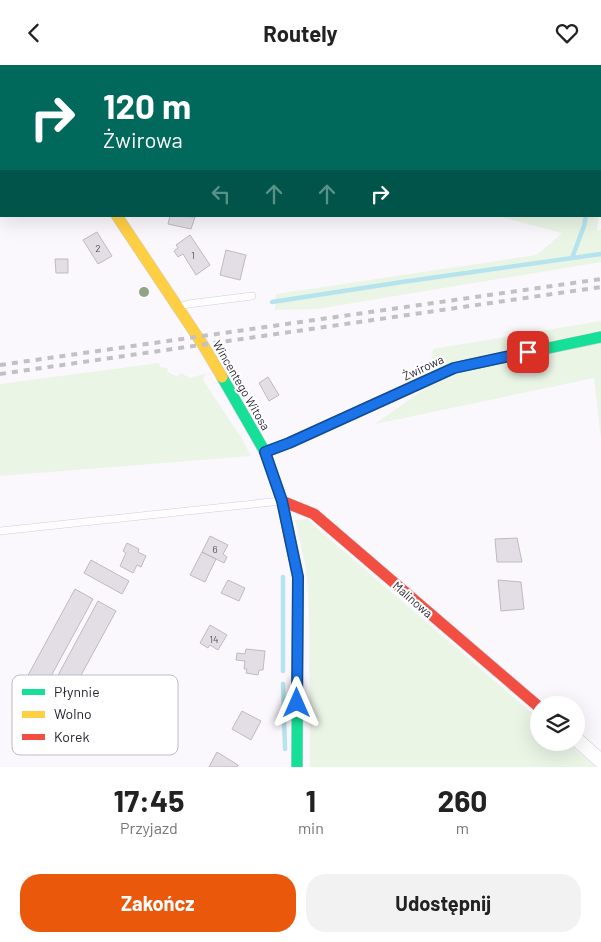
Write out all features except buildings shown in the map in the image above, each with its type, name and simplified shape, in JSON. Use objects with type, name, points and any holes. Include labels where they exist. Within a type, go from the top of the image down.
[{"type":"street","name":"Wincentego Witosa","points":[[118,217],[203,345],[265,452],[282,501],[298,577],[296,767]]},
{"type":"street","name":"Żwirowa","points":[[265,452],[289,443],[454,368],[601,337]]},
{"type":"street","name":"Malinowa","points":[[282,501],[314,514],[530,699]]},
{"type":"street","points":[[585,747],[601,761]]},
{"type":"lane","points":[[178,307],[252,296]]},
{"type":"lane","points":[[0,531],[282,501]]},
{"type":"green space","points":[[502,217],[599,217],[597,230],[601,230],[601,262],[317,309],[275,310],[276,294],[537,255],[562,233]]},
{"type":"green space","points":[[601,321],[601,439],[594,378],[375,424],[427,387],[433,349]]},
{"type":"green space","points":[[159,363],[160,367],[168,368],[167,372],[178,377],[180,373],[191,378],[206,373],[203,380],[251,456],[0,476],[0,384]]},
{"type":"green space","points":[[308,519],[530,711],[530,751],[577,751],[596,767],[310,767],[309,606],[306,567],[295,520]]},
{"type":"waterway","points":[[572,258],[586,217]]},
{"type":"waterway","points":[[272,302],[601,254]]},
{"type":"waterway","points":[[283,577],[283,671]]},
{"type":"waterway","points":[[283,684],[285,749]]},
{"type":"railway","points":[[0,365],[601,279]]},
{"type":"railway","points":[[0,374],[601,287]]},
{"type":"traffic: fast","points":[[265,452],[289,443],[454,368],[601,337]]},
{"type":"traffic: fast","points":[[222,377],[265,452],[282,501],[298,577],[297,767]]},
{"type":"traffic: slow","points":[[118,217],[203,345],[222,377]]},
{"type":"traffic: jam","points":[[282,501],[314,514],[530,699]]},
{"type":"route","points":[[297,703],[298,577],[282,501],[265,452],[289,443],[454,368],[528,352]]}]
